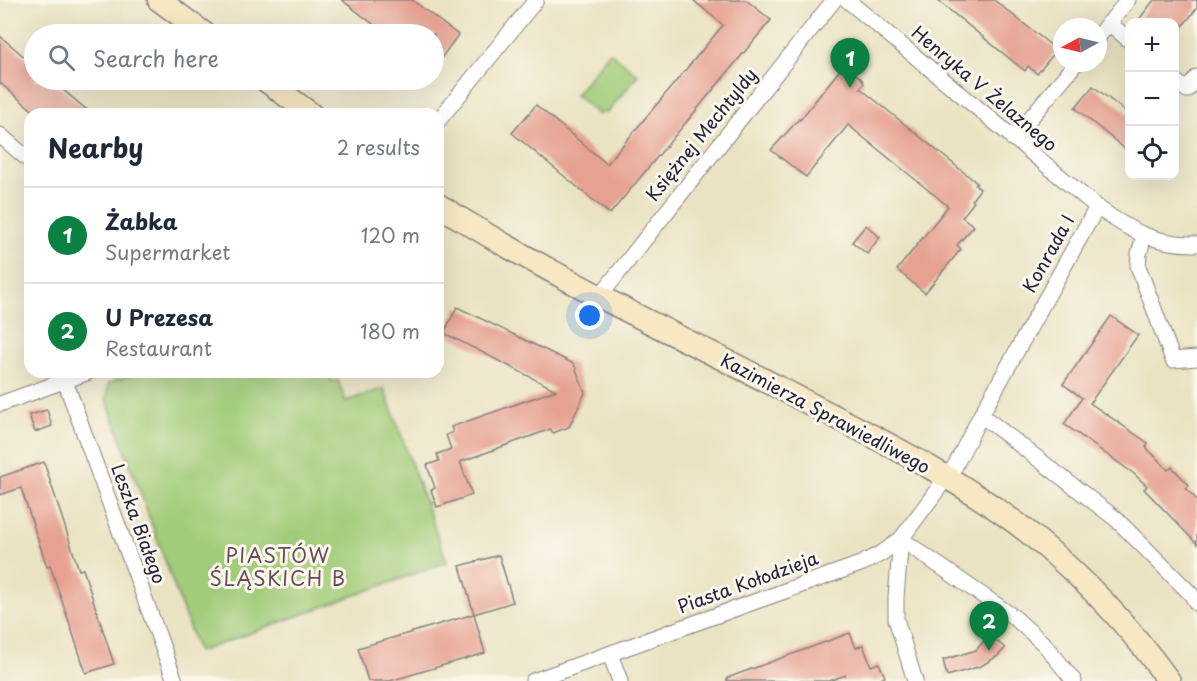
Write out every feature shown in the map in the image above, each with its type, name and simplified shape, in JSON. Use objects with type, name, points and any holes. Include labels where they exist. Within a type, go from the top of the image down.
[{"type":"street","points":[[159,0],[192,24]]},
{"type":"street","points":[[444,114],[536,0]]},
{"type":"street","name":"Księżnej Mechtyldy","points":[[600,296],[834,0]]},
{"type":"street","name":"Henryka V Żelaznego","points":[[847,0],[1097,207]]},
{"type":"street","points":[[1107,26],[1128,0]]},
{"type":"street","points":[[1109,23],[1125,37]]},
{"type":"street","points":[[1013,139],[1069,72]]},
{"type":"street","points":[[1179,84],[1187,90],[1197,77]]},
{"type":"street","points":[[279,90],[303,108]]},
{"type":"street","points":[[0,135],[24,156]]},
{"type":"street","name":"Konrada I","points":[[946,478],[1097,207],[1144,236],[1162,242],[1197,244]]},
{"type":"street","name":"Kazimierza Sprawiedliwego","points":[[444,209],[512,249],[862,431],[946,478],[1027,532],[1087,584],[1128,628],[1169,681]]},
{"type":"street","points":[[1144,236],[1138,266],[1173,360],[1197,358]]},
{"type":"street","points":[[0,404],[72,378]]},
{"type":"street","name":"Leszka Białego","points":[[64,381],[175,681]]},
{"type":"street","points":[[981,415],[1116,519],[1191,594],[1197,604]]},
{"type":"street","name":"Piasta Kołodzieja","points":[[532,681],[863,563],[901,539],[946,478]]},
{"type":"street","points":[[915,681],[896,619],[901,539],[1015,618],[1045,645],[1074,681]]},
{"type":"street","points":[[610,654],[620,681]]},
{"type":"green space","points":[[610,52],[638,75],[608,112],[598,114],[575,95]]},
{"type":"green space","points":[[123,378],[330,378],[332,382],[338,380],[346,401],[384,388],[447,562],[198,652],[106,398],[109,383]]},
{"type":"building","points":[[342,0],[412,0],[444,24],[373,24]]},
{"type":"building","points":[[693,0],[746,0],[771,20],[610,214],[512,133],[536,105],[607,164],[723,25]]},
{"type":"building","points":[[937,0],[994,0],[1053,47],[1053,55],[1037,74],[1028,66],[1025,71]]},
{"type":"building","points":[[1154,0],[1197,0],[1197,8],[1179,31],[1179,18],[1140,18]]},
{"type":"building","points":[[444,24],[458,35],[444,54]]},
{"type":"building","points":[[0,36],[24,56],[24,90],[63,90],[85,108],[30,108],[0,83]]},
{"type":"building","points":[[842,67],[845,69],[847,67],[861,78],[864,83],[860,88],[977,183],[975,185],[980,189],[972,200],[974,202],[962,217],[974,226],[957,245],[961,249],[925,293],[897,270],[948,206],[848,125],[806,177],[771,150],[800,120]]},
{"type":"building","points":[[1093,86],[1125,111],[1125,149],[1075,108]]},
{"type":"building","points":[[866,225],[880,237],[867,254],[852,242]]},
{"type":"building","points":[[457,307],[574,364],[585,393],[569,427],[553,433],[551,429],[460,462],[472,495],[437,507],[431,490],[435,488],[427,465],[439,461],[437,454],[451,449],[446,435],[453,432],[451,427],[556,390],[444,333]]},
{"type":"building","points":[[1111,316],[1138,335],[1090,403],[1148,443],[1146,447],[1168,470],[1172,467],[1189,485],[1186,488],[1197,500],[1197,544],[1144,489],[1147,486],[1133,473],[1064,424],[1082,398],[1063,384]]},
{"type":"building","points":[[47,410],[52,426],[35,432],[29,415]]},
{"type":"building","points":[[44,462],[79,570],[83,569],[114,664],[86,673],[50,565],[47,567],[21,488],[0,495],[0,477]]},
{"type":"building","points":[[499,555],[513,602],[474,614],[460,566]]},
{"type":"building","points":[[474,614],[485,653],[390,681],[368,681],[358,648]]},
{"type":"building","points":[[850,633],[856,648],[863,645],[871,666],[879,663],[885,677],[877,681],[834,681],[834,679],[829,681],[727,681],[727,678]]},
{"type":"building","points":[[989,635],[1005,648],[998,656],[981,666],[947,676],[943,660],[976,650]]},
{"type":"place","name":"Żabka","points":[[850,88]]},
{"type":"place","name":"U Prezesa","points":[[989,651]]},
{"type":"district","name":"PIASTÓW ŚLĄSKICH B","points":[[278,568]]}]
